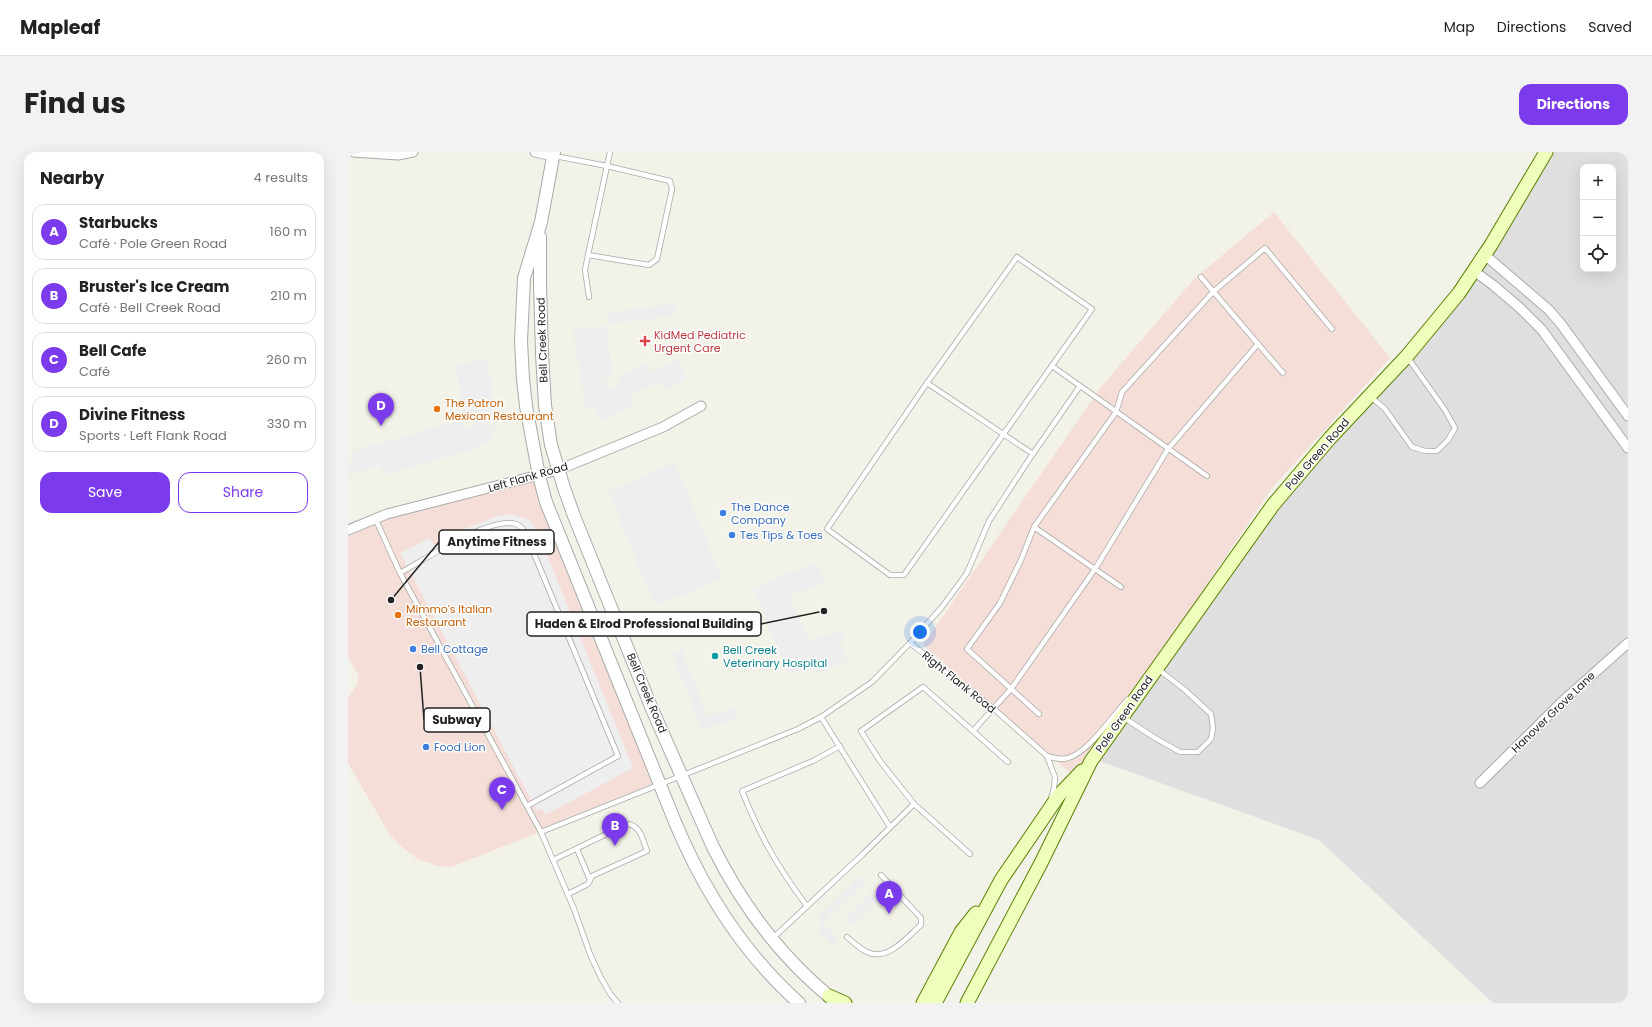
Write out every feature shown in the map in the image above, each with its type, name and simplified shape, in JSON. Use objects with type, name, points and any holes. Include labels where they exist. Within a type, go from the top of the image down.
[{"type":"main road","name":"Pole Green Road","points":[[935,1003],[1001,880],[1059,795],[1091,761],[1273,505],[1299,473],[1407,356],[1440,317],[1485,255],[1546,152]]},
{"type":"main road","name":"Pole Green Road","points":[[967,1003],[1041,862],[1091,761]]},
{"type":"main road","points":[[922,1003],[961,932],[1001,880]]},
{"type":"main road","points":[[834,999],[845,1003]]},
{"type":"street","points":[[353,152],[398,155],[413,152]]},
{"type":"street","points":[[535,152],[554,154]]},
{"type":"street","name":"Bell Creek Road","points":[[554,154],[541,222],[524,278],[521,341],[524,393],[539,476],[552,518],[692,861],[721,911],[746,946],[774,979],[798,1003]]},
{"type":"street","name":"Bell Creek Road","points":[[541,222],[540,285],[545,405],[551,445],[574,516],[652,709],[712,847],[745,904],[772,939],[800,970],[834,999]]},
{"type":"street","points":[[1485,255],[1543,305],[1562,324],[1628,416]]},
{"type":"street","points":[[1474,271],[1520,308],[1542,330],[1628,448]]},
{"type":"street","name":"Left Flank Road","points":[[348,530],[387,514],[558,470],[663,427],[701,406]]},
{"type":"street","name":"Hanover Grove Lane","points":[[1480,783],[1565,699],[1628,643]]},
{"type":"lane","points":[[589,298],[585,270],[610,152]]},
{"type":"lane","points":[[554,154],[670,181],[672,189],[658,259],[649,265],[588,255]]},
{"type":"lane","points":[[1039,714],[967,649],[1000,603],[1021,560],[1034,527],[1116,412],[1122,392],[1213,292],[1265,248],[1332,329]]},
{"type":"lane","points":[[1017,257],[1092,309],[1052,366],[904,575],[890,575],[827,529],[927,383],[1017,257]]},
{"type":"lane","points":[[1201,277],[1282,373]]},
{"type":"lane","points":[[974,731],[1011,689],[1095,569],[1168,449],[1258,344]]},
{"type":"lane","points":[[1369,396],[1384,409],[1412,446],[1425,452],[1437,451],[1448,440],[1455,428],[1445,410],[1407,356]]},
{"type":"lane","points":[[1052,366],[1207,476]]},
{"type":"lane","points":[[927,383],[1033,454]]},
{"type":"lane","points":[[541,832],[798,729],[821,717],[872,682],[942,607],[967,573],[989,521],[1080,386]]},
{"type":"lane","points":[[375,518],[400,573],[541,832],[568,894],[598,972],[611,995],[618,1003]]},
{"type":"lane","points":[[400,573],[474,532],[506,523],[517,524],[525,532],[618,756],[527,806]]},
{"type":"lane","points":[[1034,527],[1121,587]]},
{"type":"lane","name":"Right Flank Road","points":[[910,643],[994,709],[1047,756]]},
{"type":"lane","points":[[1047,756],[1063,759],[1074,756],[1079,752],[1097,736],[1118,710],[1157,668],[1185,690],[1211,714],[1213,728],[1211,739],[1198,752],[1180,752],[1122,717]]},
{"type":"lane","points":[[970,854],[914,804],[880,761],[861,731],[923,687],[1008,762]]},
{"type":"lane","points":[[821,717],[890,827]]},
{"type":"lane","points":[[807,906],[789,883],[769,850],[742,791],[813,761],[840,746]]},
{"type":"lane","points":[[1047,756],[1055,777],[1054,788],[1047,812]]},
{"type":"lane","points":[[772,939],[914,804]]},
{"type":"lane","points":[[553,860],[627,824],[638,828],[647,851],[592,876],[588,884],[568,894]]},
{"type":"lane","points":[[577,849],[590,880]]},
{"type":"lane","points":[[847,937],[868,953],[884,954],[897,946],[921,925],[921,918],[881,875]]},
{"type":"shaded area","points":[[1548,152],[1628,152],[1628,1003],[1493,1003],[1319,840],[1094,759],[1251,538],[1442,317]]},
{"type":"shaded area","points":[[1274,212],[1390,358],[1272,488],[1077,777],[1070,773],[923,645],[1101,387],[1194,279]]},
{"type":"shaded area","points":[[675,304],[676,316],[609,324],[608,312]]},
{"type":"shaded area","points":[[606,325],[613,378],[603,381],[607,387],[616,389],[620,385],[618,377],[648,364],[652,372],[676,359],[687,379],[665,391],[660,382],[629,397],[634,407],[602,420],[596,408],[586,410],[573,330]]},
{"type":"shaded area","points":[[487,359],[497,417],[486,419],[487,425],[496,424],[489,441],[477,448],[385,475],[380,465],[348,476],[348,460],[350,463],[354,460],[353,451],[461,420],[464,430],[472,426],[474,417],[465,417],[455,365]]},
{"type":"shaded area","points":[[675,463],[722,579],[655,606],[608,491]]},
{"type":"shaded area","points":[[539,476],[660,785],[451,867],[437,866],[416,858],[390,835],[348,763],[348,698],[357,685],[359,676],[348,657],[348,530],[375,518]]},
{"type":"shaded area","points":[[512,514],[530,520],[537,530],[633,768],[545,815],[542,808],[537,811],[400,553],[430,538],[434,545],[462,530],[497,516]]},
{"type":"shaded area","points":[[817,562],[825,582],[790,596],[809,642],[842,629],[846,639],[840,642],[848,661],[815,674],[812,666],[788,675],[754,590],[763,587],[763,584]]},
{"type":"shaded area","points":[[681,649],[708,717],[732,707],[737,717],[702,731],[672,653]]},
{"type":"shaded area","points":[[859,876],[865,882],[823,923],[817,917]]},
{"type":"shaded area","points":[[873,891],[880,898],[852,926],[845,919]]},
{"type":"shaded area","points":[[823,923],[839,940],[833,946],[817,930]]},
{"type":"place","name":"KidMed Pediatric Urgent Care","points":[[645,341]]},
{"type":"place","name":"The Patron Mexican Restaurant","points":[[437,409]]},
{"type":"place","name":"Divine Fitness","points":[[381,426]]},
{"type":"place","name":"The Dance Company","points":[[723,513]]},
{"type":"place","name":"Tes Tips & Toes","points":[[732,535]]},
{"type":"place","name":"Anytime Fitness","points":[[391,600]]},
{"type":"place","name":"Haden & Elrod Professional Building","points":[[824,611]]},
{"type":"place","name":"Mimmo's Italian Restaurant","points":[[398,615]]},
{"type":"place","name":"Bell Cottage","points":[[413,649]]},
{"type":"place","name":"Bell Creek Veterinary Hospital","points":[[715,656]]},
{"type":"place","name":"Subway","points":[[420,667]]},
{"type":"place","name":"Food Lion","points":[[426,747]]},
{"type":"place","name":"Bell Cafe","points":[[502,810]]},
{"type":"place","name":"Bruster's Ice Cream","points":[[615,846]]},
{"type":"place","name":"Starbucks","points":[[889,914]]}]
